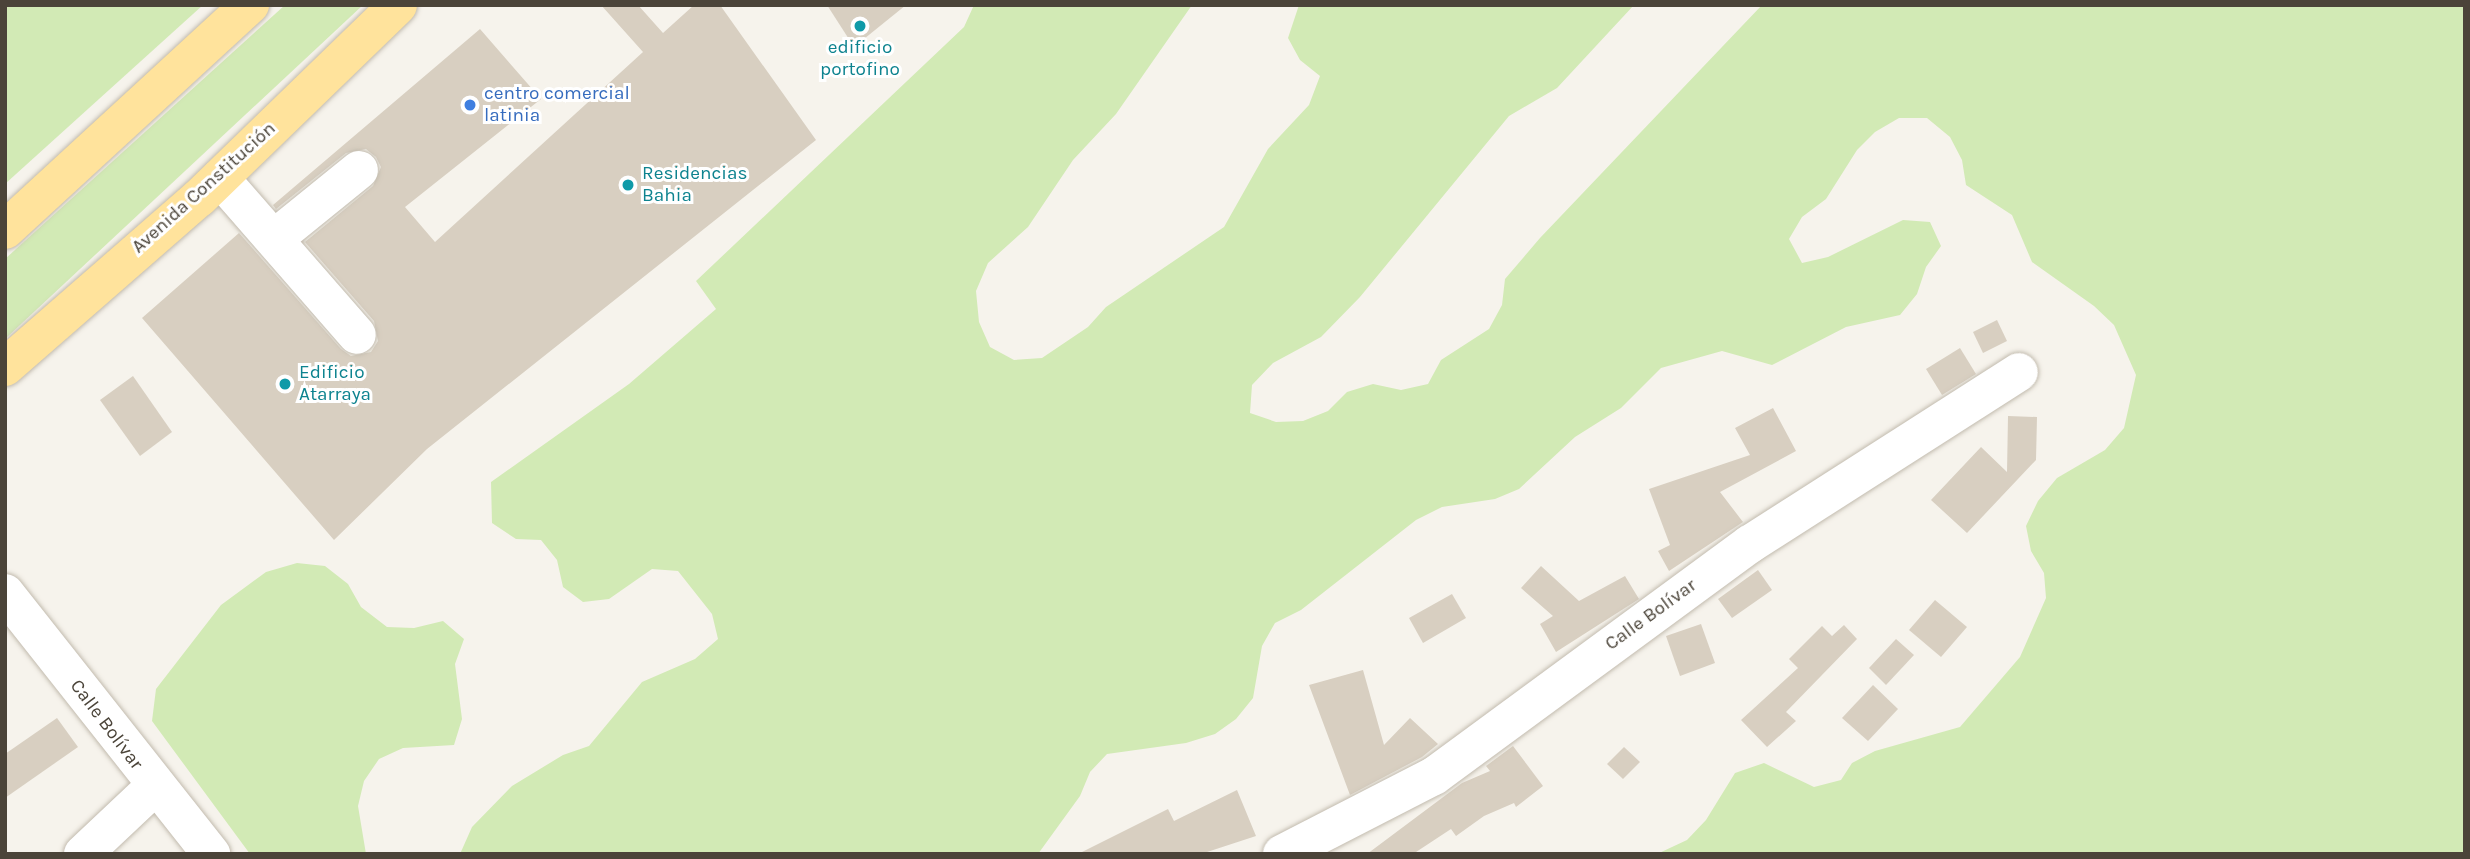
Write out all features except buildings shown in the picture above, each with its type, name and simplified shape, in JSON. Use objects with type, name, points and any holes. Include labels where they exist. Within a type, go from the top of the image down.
[{"type":"main road","points":[[5,230],[250,5]]},
{"type":"main road","name":"Avenida Constitución","points":[[5,368],[220,178],[398,5]]},
{"type":"street","points":[[275,238],[359,170]]},
{"type":"street","points":[[220,178],[357,335]]},
{"type":"street","name":"Calle Bolívar","points":[[1282,854],[1434,776],[1750,544],[2019,372]]},
{"type":"street","name":"Calle Bolívar","points":[[5,593],[154,787],[211,854]]},
{"type":"street","points":[[83,854],[154,787]]},
{"type":"green space","points":[[5,5],[203,5],[5,184]]},
{"type":"green space","points":[[285,5],[363,5],[5,339],[5,259]]},
{"type":"green space","points":[[974,5],[1192,5],[1116,114],[1073,160],[1028,227],[988,263],[976,291],[979,322],[990,347],[1014,360],[1042,358],[1088,327],[1106,307],[1224,227],[1268,149],[1309,105],[1320,76],[1300,60],[1288,38],[1299,5],[1634,5],[1557,88],[1509,116],[1360,297],[1321,337],[1273,363],[1252,385],[1250,413],[1276,422],[1303,421],[1328,411],[1347,392],[1373,384],[1401,390],[1428,384],[1441,360],[1489,329],[1502,305],[1505,279],[1540,238],[1762,5],[2465,5],[2465,854],[1657,854],[1687,840],[1706,820],[1735,773],[1764,763],[1814,787],[1841,780],[1852,763],[1875,751],[1960,727],[2020,657],[2046,598],[2044,573],[2031,551],[2026,526],[2038,501],[2057,478],[2105,450],[2124,428],[2136,375],[2114,325],[2094,306],[2032,262],[2012,215],[1966,185],[1962,160],[1950,137],[1927,118],[1899,118],[1875,132],[1857,150],[1826,199],[1802,217],[1789,239],[1802,263],[1828,257],[1903,220],[1930,222],[1941,246],[1926,267],[1917,294],[1900,315],[1846,327],[1772,365],[1722,351],[1661,368],[1621,408],[1575,437],[1519,489],[1495,499],[1442,507],[1416,520],[1301,610],[1275,623],[1262,646],[1253,698],[1236,719],[1215,734],[1186,743],[1107,754],[1090,772],[1080,796],[1038,854],[460,854],[472,827],[512,786],[563,755],[589,746],[642,682],[695,659],[718,639],[712,614],[678,571],[652,569],[609,599],[583,602],[563,587],[557,560],[541,540],[516,539],[492,523],[491,482],[629,384],[716,309],[696,281],[964,27]]},
{"type":"green space","points":[[297,563],[325,566],[348,584],[361,607],[387,627],[414,628],[443,621],[464,639],[455,664],[462,719],[454,745],[403,748],[379,759],[364,781],[358,806],[366,854],[250,854],[152,721],[156,689],[221,605],[266,572]]},
{"type":"place","name":"edificio portofino","points":[[860,26]]},
{"type":"place","name":"centro comercial latinia","points":[[470,105]]},
{"type":"place","name":"Residencias Bahia","points":[[628,185]]},
{"type":"place","name":"Edificio Atarraya","points":[[285,384]]}]
